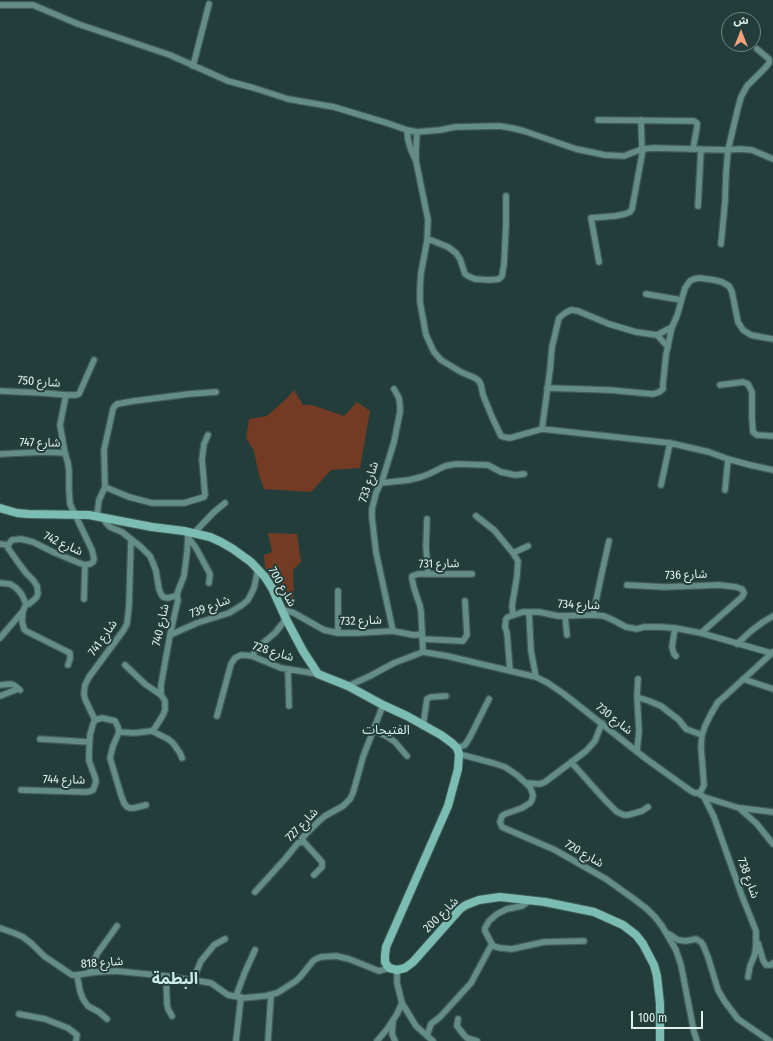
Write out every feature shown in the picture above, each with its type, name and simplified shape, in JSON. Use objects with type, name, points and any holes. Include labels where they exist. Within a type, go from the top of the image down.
[{"type":"main road","name":"شارع 700","points":[[0,508],[17,513],[28,514],[89,515],[210,537],[233,549],[251,562],[265,577],[272,588],[303,651],[318,674]]},
{"type":"main road","points":[[318,674],[348,686],[407,716],[452,743],[458,751],[458,769],[448,806],[386,947],[386,962],[393,969]]},
{"type":"main road","name":"شارع 200","points":[[393,969],[405,968],[413,962],[460,909],[479,900],[500,897],[529,900],[594,912],[623,925],[636,935],[652,960],[657,976],[660,1004],[660,1041]]},
{"type":"street","points":[[193,66],[209,4]]},
{"type":"street","points":[[0,5],[33,5],[78,24],[170,55],[228,81],[288,99],[334,107],[417,132],[454,127],[499,126],[524,131],[576,149],[604,155],[624,156],[643,149],[654,148],[739,149],[752,150],[773,159]]},
{"type":"street","points":[[721,244],[728,150],[741,97],[747,86],[766,68],[769,63],[769,59],[761,52]]},
{"type":"street","points":[[598,120],[694,121],[696,122],[697,127],[693,149]]},
{"type":"street","points":[[600,262],[591,218],[625,214],[631,211],[643,149],[640,120]]},
{"type":"street","points":[[408,130],[408,140],[416,161]]},
{"type":"street","points":[[417,132],[416,161],[428,220],[426,249],[421,273],[420,302],[426,335],[434,352],[441,360],[479,381],[492,417],[501,436],[504,438],[510,438],[542,429],[670,443],[709,452],[750,466],[773,470]]},
{"type":"street","points":[[698,206],[701,149]]},
{"type":"street","points":[[427,241],[431,240],[448,247],[456,253],[460,259],[465,274],[468,276],[476,279],[499,279],[502,276],[504,264],[506,196]]},
{"type":"street","points":[[426,249],[430,245],[437,243]]},
{"type":"street","points":[[547,388],[609,390],[653,394],[659,392],[663,389],[663,379],[672,327],[677,316],[685,288],[690,281],[694,279],[700,278],[722,282],[729,286],[731,289],[738,322],[743,330],[751,335],[773,339]]},
{"type":"street","points":[[646,294],[681,300]]},
{"type":"street","points":[[542,429],[552,347],[559,318],[565,313],[571,310],[578,311],[609,324],[636,332],[657,335],[672,327]]},
{"type":"street","points":[[657,335],[668,347]]},
{"type":"street","points":[[66,395],[79,394],[94,360]]},
{"type":"street","points":[[720,385],[743,382],[748,384],[752,392],[753,432],[757,435],[773,436]]},
{"type":"street","name":"شارع 733","points":[[392,630],[376,552],[372,509],[394,442],[400,412],[399,398],[394,389]]},
{"type":"street","name":"شارع 750","points":[[0,391],[66,395],[60,425],[65,453]]},
{"type":"street","points":[[99,517],[99,500],[105,487],[104,450],[113,409],[116,405],[134,401],[216,392]]},
{"type":"street","points":[[105,487],[129,497],[152,503],[175,504],[204,498],[202,459],[203,449],[208,435]]},
{"type":"street","points":[[661,485],[670,443]]},
{"type":"street","name":"شارع 747","points":[[0,454],[43,452],[65,453],[69,471],[70,504],[76,515]]},
{"type":"street","points":[[725,490],[728,459]]},
{"type":"street","points":[[380,484],[425,476],[452,464],[488,465],[501,472],[524,474]]},
{"type":"street","points":[[178,596],[178,591],[184,576],[188,533],[225,503]]},
{"type":"street","name":"شارع 742","points":[[0,544],[8,545],[12,540],[21,539],[29,541],[84,565],[90,564],[94,559],[92,550],[76,515]]},
{"type":"street","points":[[476,516],[494,530],[518,561],[513,597],[513,615],[508,617],[505,622],[510,671]]},
{"type":"street","name":"شارع 740","points":[[99,517],[110,527],[122,532],[150,556],[163,597],[178,596],[161,695],[165,701],[165,710],[152,731]]},
{"type":"street","points":[[427,519],[426,547],[428,574]]},
{"type":"street","points":[[188,533],[210,574],[209,583]]},
{"type":"street","name":"شارع 741","points":[[95,720],[85,699],[85,685],[89,677],[123,632],[127,624],[131,539]]},
{"type":"street","points":[[593,615],[609,541]]},
{"type":"street","points":[[8,545],[8,548],[20,565],[37,586],[38,594],[36,598],[30,604],[26,604]]},
{"type":"street","points":[[513,553],[528,546]]},
{"type":"street","points":[[84,565],[84,599]]},
{"type":"street","name":"شارع 739","points":[[170,636],[197,623],[229,613],[242,605],[248,600],[251,594],[258,569]]},
{"type":"street","name":"شارع 731","points":[[423,652],[420,606],[412,576],[428,574],[472,574]]},
{"type":"street","points":[[0,584],[10,584],[19,590],[26,604],[23,611],[22,621],[24,629],[70,653],[68,665]]},
{"type":"street","name":"شارع 736","points":[[627,585],[682,587],[719,585],[742,589],[744,593],[742,597],[702,633]]},
{"type":"street","points":[[338,591],[338,633]]},
{"type":"street","name":"شارع 732","points":[[281,609],[294,613],[324,630],[338,633],[392,630],[414,636],[463,641],[467,635],[465,601]]},
{"type":"street","points":[[0,636],[23,611]]},
{"type":"street","name":"شارع 734","points":[[513,615],[523,612],[539,612],[558,616],[604,616],[626,627],[637,629],[644,627],[675,628],[702,633],[737,644],[772,652]]},
{"type":"street","points":[[530,612],[531,650],[536,678]]},
{"type":"street","points":[[565,616],[567,636]]},
{"type":"street","points":[[737,644],[751,631],[773,616]]},
{"type":"street","points":[[252,656],[257,648],[275,633],[286,619]]},
{"type":"street","points":[[675,628],[672,646],[676,656]]},
{"type":"street","points":[[348,686],[394,663],[423,652]]},
{"type":"street","name":"شارع 730","points":[[423,652],[447,656],[510,671],[548,683],[691,791],[698,793]]},
{"type":"street","points":[[772,652],[718,702],[711,714],[702,735],[701,747],[704,785],[698,793],[704,797],[739,808],[773,812]]},
{"type":"street","name":"شارع 728","points":[[217,716],[230,664],[235,658],[241,655],[252,656],[273,666],[288,670],[318,674]]},
{"type":"street","points":[[125,665],[145,684],[161,695]]},
{"type":"street","points":[[288,670],[289,706]]},
{"type":"street","points":[[637,751],[639,731],[637,697],[638,679]]},
{"type":"street","points":[[743,679],[773,689]]},
{"type":"street","points":[[0,685],[11,684],[19,690],[0,696]]},
{"type":"street","points":[[423,726],[427,700],[431,697],[446,696]]},
{"type":"street","points":[[637,697],[661,706],[679,720],[686,729],[702,735]]},
{"type":"street","points":[[458,751],[465,745],[470,737],[489,699]]},
{"type":"street","name":"شارع 727","points":[[255,892],[285,860],[298,843],[304,842],[302,838],[319,821],[343,806],[350,799],[363,757],[383,705]]},
{"type":"street","points":[[95,720],[102,718],[112,720],[117,724],[119,732],[110,758],[124,804],[127,807],[134,808],[146,805]]},
{"type":"street","name":"شارع 744","points":[[21,790],[91,791],[96,782],[89,761],[89,742],[95,720]]},
{"type":"street","points":[[458,751],[505,767],[526,783],[535,785],[545,782],[591,745],[595,741],[602,723]]},
{"type":"street","points":[[373,730],[395,742],[407,756]]},
{"type":"street","points":[[119,732],[139,733],[152,731],[173,743],[180,752],[182,758]]},
{"type":"street","points":[[40,739],[89,742]]},
{"type":"street","points":[[571,762],[617,812],[628,815],[642,811],[648,807]]},
{"type":"street","name":"شارع 720","points":[[526,783],[532,791],[532,800],[526,806],[502,816],[500,822],[502,827],[555,850],[606,879],[623,890],[646,909],[662,926],[676,950],[681,965],[697,1041]]},
{"type":"street","name":"شارع 738","points":[[704,797],[717,824],[742,896],[755,928],[756,939],[754,956],[748,977]]},
{"type":"street","points":[[739,808],[757,824],[773,844]]},
{"type":"street","points":[[304,842],[322,862],[322,867],[314,875]]},
{"type":"street","points":[[529,900],[522,906],[507,909],[492,917],[485,928],[493,946],[512,949],[544,942],[584,941]]},
{"type":"street","points":[[89,973],[97,954],[117,926]]},
{"type":"street","points":[[662,926],[672,937],[678,940],[686,941],[696,939],[701,942],[706,951],[718,990],[725,1002],[738,1019],[770,1041]]},
{"type":"street","name":"شارع 818","points":[[0,928],[23,937],[44,956],[72,975],[76,976],[89,973],[116,971],[166,976],[211,983],[222,992],[238,997],[271,995],[286,988],[301,976],[313,961],[321,957],[336,956],[349,959],[379,971],[393,969]]},
{"type":"street","points":[[193,980],[201,961],[214,945],[225,939]]},
{"type":"street","points":[[756,939],[764,963],[768,965],[773,963]]},
{"type":"street","points":[[427,1036],[428,1030],[433,1022],[440,1017],[471,983],[492,944]]},
{"type":"street","points":[[236,1041],[238,997],[245,972],[255,950]]},
{"type":"street","points":[[393,969],[402,1003],[416,1026],[433,1041]]},
{"type":"street","points":[[76,976],[83,999],[88,1006],[99,1012],[107,1019]]},
{"type":"street","points":[[166,976],[167,1004],[172,1016]]},
{"type":"street","points":[[268,1041],[271,995]]},
{"type":"street","points":[[377,1041],[388,1028],[402,1003]]},
{"type":"street","points":[[19,1014],[45,1019],[68,1028],[77,1035],[76,1041]]},
{"type":"street","points":[[394,1018],[392,1024],[394,1041]]},
{"type":"street","points":[[458,1019],[457,1026],[464,1036],[478,1041]]},
{"type":"shaded area","points":[[294,390],[303,405],[312,405],[344,416],[357,402],[370,411],[360,468],[331,470],[311,492],[264,489],[259,475],[254,451],[246,438],[249,419],[267,416]]},
{"type":"shaded area","points":[[268,533],[297,534],[301,562],[293,570],[294,603],[285,602],[265,567],[264,555],[272,552]]},
{"type":"district","name":"الفتيحات","points":[[386,730]]},
{"type":"district","name":"البطمة","points":[[175,980]]}]
